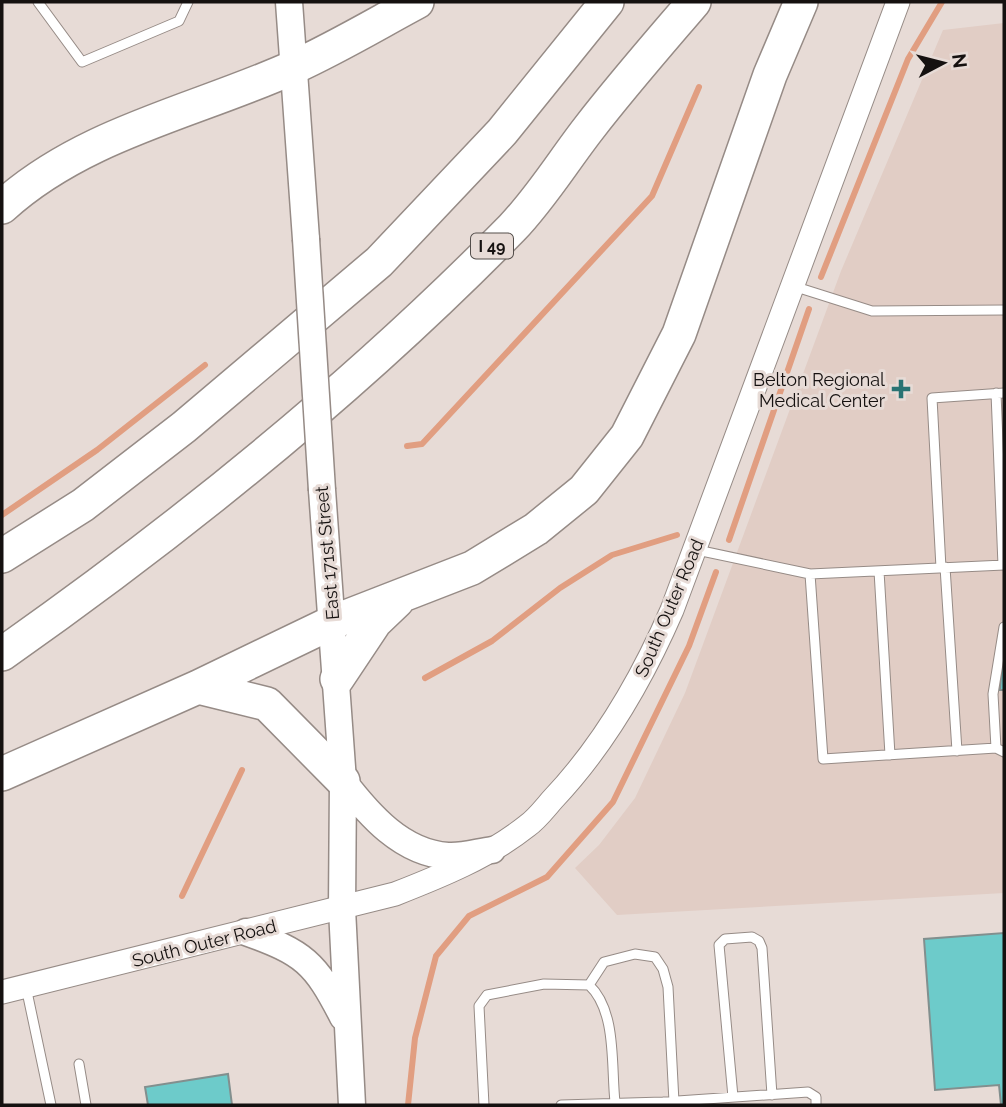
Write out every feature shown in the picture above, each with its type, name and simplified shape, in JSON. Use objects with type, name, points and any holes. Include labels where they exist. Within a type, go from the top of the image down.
[{"type":"highway","points":[[2,207],[65,161],[145,125],[295,67],[416,2]]},
{"type":"highway","points":[[2,556],[83,505],[184,427],[379,262],[502,132],[607,2]]},
{"type":"highway","name":"I 49","points":[[2,654],[123,569],[259,462],[391,344],[514,226],[603,110],[694,2]]},
{"type":"highway","points":[[2,774],[198,687],[333,622],[472,568],[536,529],[584,490],[627,436],[679,334],[771,75],[802,2]]},
{"type":"highway","points":[[337,679],[375,622],[403,595]]},
{"type":"highway","points":[[198,687],[267,704],[344,781]]},
{"type":"main road","name":"East 171st Street","points":[[289,2],[344,781],[342,909],[352,1105]]},
{"type":"main road","points":[[344,781],[367,813],[408,844],[448,856],[492,850]]},
{"type":"main road","points":[[246,932],[291,948],[324,979],[348,1026]]},
{"type":"street","name":"South Outer Road","points":[[2,992],[342,909],[407,889],[492,850],[529,825],[600,743],[629,698],[654,650],[695,550],[790,285],[898,2]]},
{"type":"lane","points":[[38,2],[82,62],[179,21],[188,2]]},
{"type":"lane","points":[[790,285],[872,311],[1004,310]]},
{"type":"lane","points":[[695,550],[810,575],[879,571],[943,568],[1004,565],[1000,393],[932,398],[943,568],[957,751]]},
{"type":"lane","points":[[879,571],[890,755]]},
{"type":"lane","points":[[810,575],[823,759],[1000,750],[993,694],[1004,628]]},
{"type":"lane","points":[[733,1097],[719,945],[724,939],[752,937],[760,941],[772,1094]]},
{"type":"lane","points":[[589,985],[604,962],[635,954],[655,957],[663,970],[667,987],[674,1102]]},
{"type":"lane","points":[[484,1105],[479,1006],[487,995],[544,984],[589,985],[600,996],[606,1012],[615,1102]]},
{"type":"lane","points":[[26,986],[51,1105]]},
{"type":"lane","points":[[79,1064],[86,1105]]},
{"type":"lane","points":[[561,1105],[674,1102],[808,1092],[816,1097],[816,1105]]},
{"type":"shaded area","name":"Belton Regional Medical Center","points":[[1004,23],[1004,893],[617,915],[575,868],[599,845],[635,798],[685,693],[841,271],[943,30]]},
{"type":"building","points":[[1002,659],[1004,690],[1000,690]]},
{"type":"building","points":[[1004,933],[1004,1105],[1001,1105],[999,1085],[935,1090],[924,939]]},
{"type":"building","points":[[228,1074],[232,1105],[148,1105],[145,1087]]},
{"type":"waterway","points":[[821,277],[908,59],[942,2]]},
{"type":"waterway","points":[[407,446],[422,444],[652,196],[699,87]]},
{"type":"waterway","points":[[729,540],[809,309]]},
{"type":"waterway","points":[[2,515],[97,450],[205,365]]},
{"type":"waterway","points":[[425,678],[492,641],[560,588],[612,555],[677,535]]},
{"type":"waterway","points":[[408,1105],[415,1038],[436,956],[469,916],[547,877],[613,802],[689,646],[716,572]]},
{"type":"waterway","points":[[182,896],[242,770]]},
{"type":"place","name":"Belton Regional Medical Center","points":[[901,389]]}]
